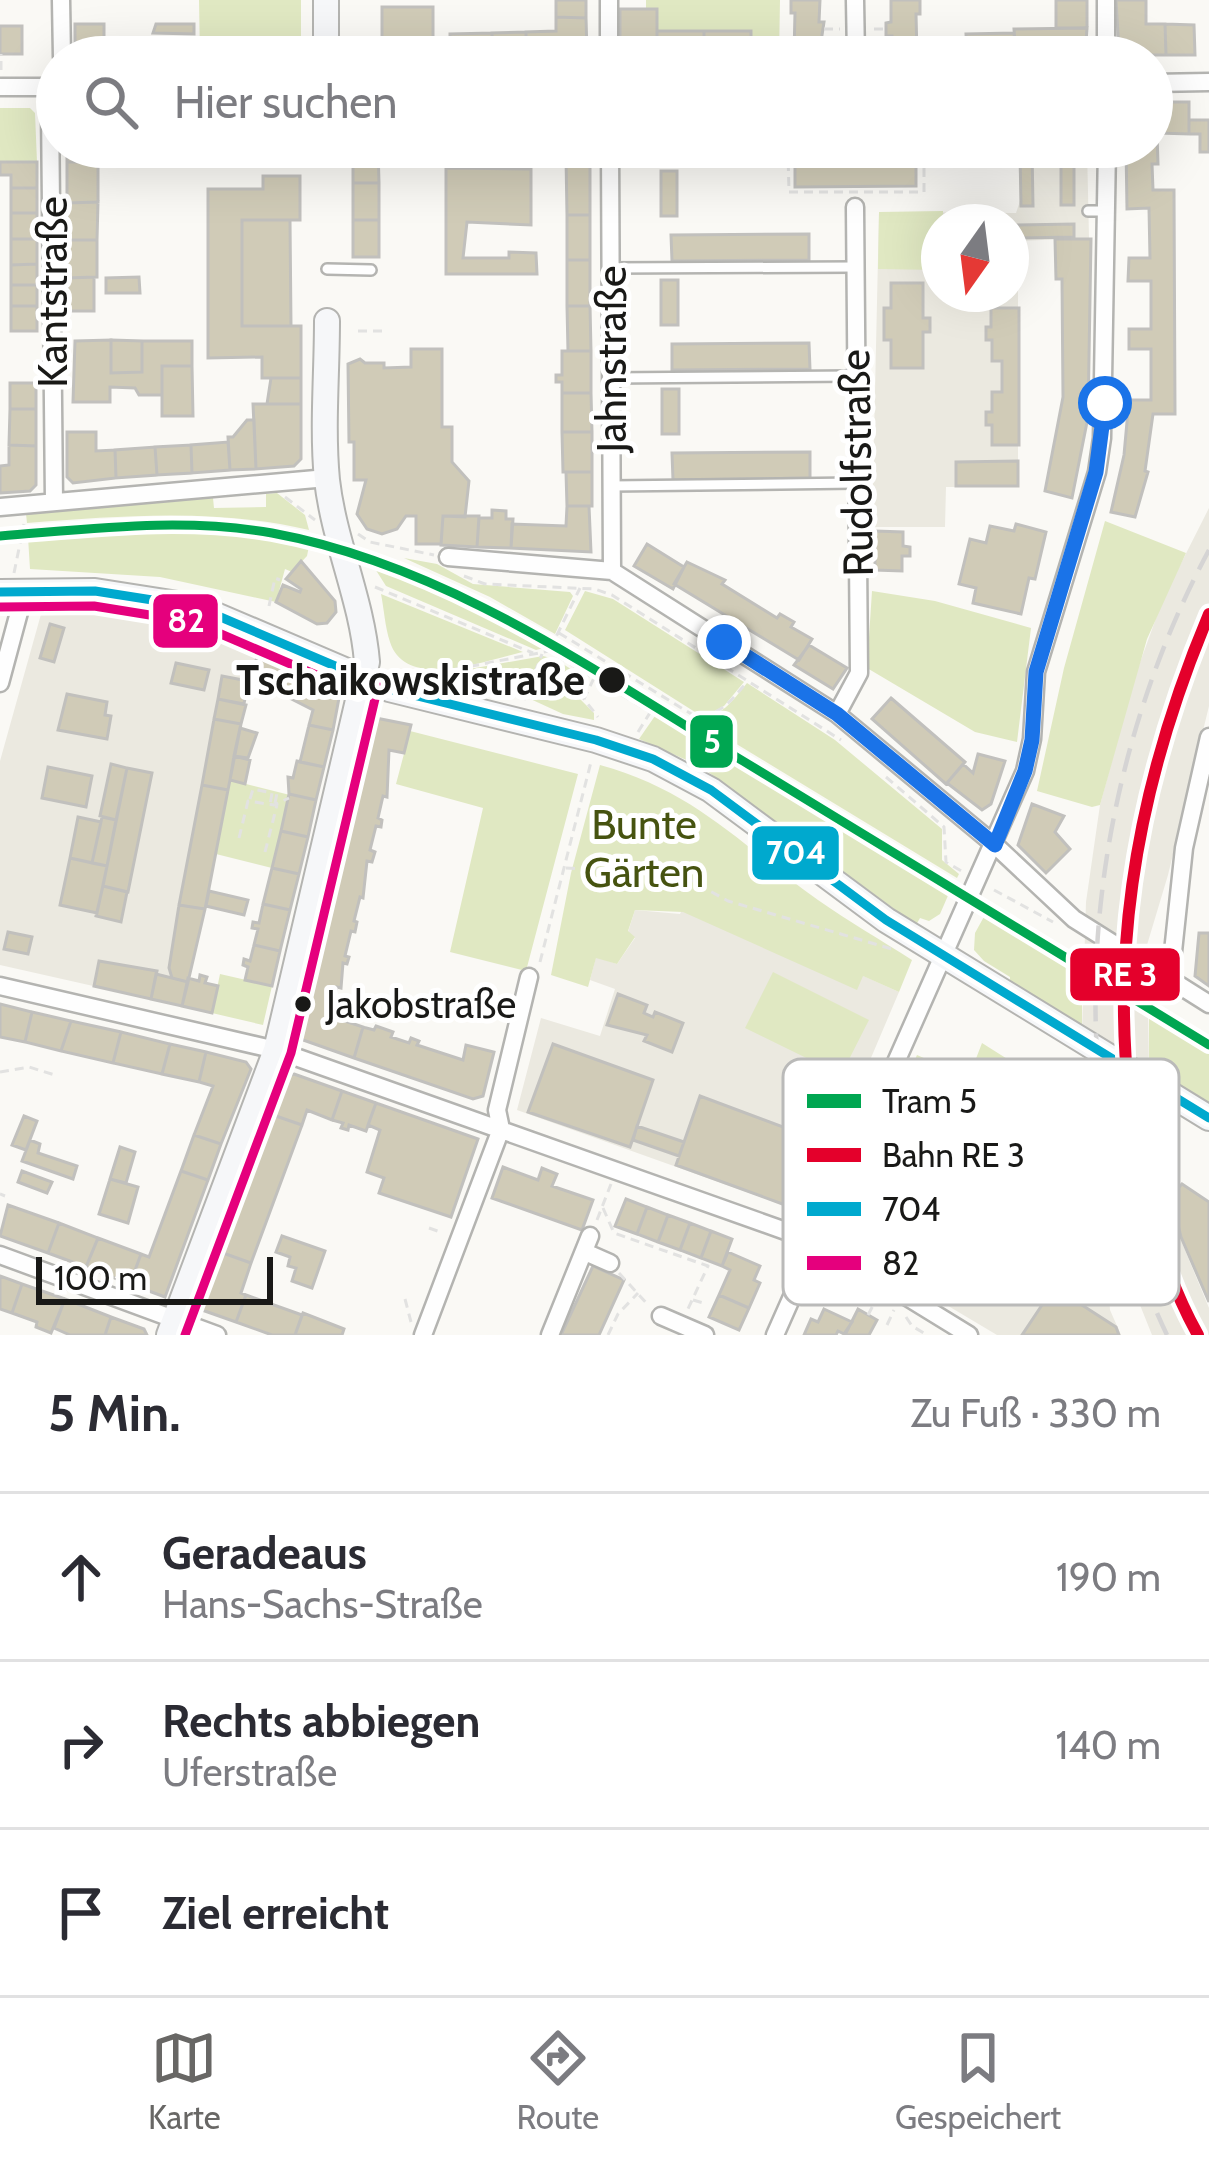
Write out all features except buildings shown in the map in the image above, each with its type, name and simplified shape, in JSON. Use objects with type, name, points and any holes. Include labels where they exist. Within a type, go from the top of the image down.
[{"type":"main road","points":[[326,0],[326,36]]},
{"type":"main road","points":[[172,1328],[276,1050],[367,662],[359,608],[334,518],[316,480],[327,321]]},
{"type":"main road","points":[[10,592],[95,591],[197,607],[364,679],[628,749],[694,778],[886,920],[1113,1059]]},
{"type":"main road","points":[[1179,1100],[1209,1118]]},
{"type":"street","points":[[62,0],[62,36]]},
{"type":"street","points":[[609,0],[609,36]]},
{"type":"street","points":[[855,0],[856,36]]},
{"type":"street","points":[[1106,0],[1106,36]]},
{"type":"street","points":[[1173,83],[1209,82]]},
{"type":"street","points":[[0,87],[36,86]]},
{"type":"street","name":"Kantstraße","points":[[50,168],[53,500]]},
{"type":"street","name":"Jahnstraße","points":[[610,168],[612,571]]},
{"type":"street","points":[[898,1059],[1025,771],[1036,672],[1100,455],[1105,403],[1107,168]]},
{"type":"street","name":"Rudolfstraße","points":[[837,714],[859,673],[855,207]]},
{"type":"street","points":[[0,507],[316,480]]},
{"type":"street","points":[[448,552],[612,571],[837,714],[995,845],[1074,920],[1209,1004]]},
{"type":"street","points":[[0,682],[10,592]]},
{"type":"street","points":[[1170,980],[1184,848],[1209,739]]},
{"type":"street","points":[[417,1332],[501,1129],[497,1110],[530,977]]},
{"type":"street","points":[[0,986],[276,1050],[783,1231]]},
{"type":"street","points":[[550,1335],[588,1244],[610,1263]]},
{"type":"street","points":[[0,1256],[172,1328],[217,1335]]},
{"type":"street","points":[[775,1335],[788,1305]]},
{"type":"street","points":[[920,1305],[969,1335]]},
{"type":"street","points":[[661,1316],[705,1335]]},
{"type":"lane","points":[[1088,211],[1108,211]]},
{"type":"lane","points":[[610,268],[855,267]]},
{"type":"lane","points":[[327,269],[371,270]]},
{"type":"lane","points":[[611,378],[854,376]]},
{"type":"lane","points":[[611,486],[856,483]]},
{"type":"path","points":[[788,168],[788,193],[821,189],[923,192],[923,168]]},
{"type":"path","points":[[358,331],[388,331]]},
{"type":"path","points":[[270,484],[313,520],[346,517],[370,542],[448,552],[455,571],[485,584],[580,588],[612,595],[848,745]]},
{"type":"path","points":[[10,592],[25,535],[22,505]]},
{"type":"path","points":[[269,606],[275,578],[280,580]]},
{"type":"path","points":[[375,586],[535,654]]},
{"type":"path","points":[[524,700],[580,588]]},
{"type":"path","points":[[559,633],[693,715],[710,717],[748,680]]},
{"type":"path","points":[[426,675],[546,652],[650,712]]},
{"type":"path","points":[[530,977],[538,970],[596,740],[599,713],[584,699],[594,678]]},
{"type":"path","points":[[628,749],[661,694]]},
{"type":"path","points":[[880,772],[944,827],[953,828]]},
{"type":"path","points":[[239,838],[264,804],[272,793],[253,789],[264,804]]},
{"type":"path","points":[[263,791],[265,852]]},
{"type":"path","points":[[264,804],[277,793]]},
{"type":"path","points":[[264,804],[289,798]]},
{"type":"path","points":[[944,827],[946,862],[1022,908]]},
{"type":"path","points":[[566,868],[680,874],[728,901],[906,953]]},
{"type":"path","points":[[0,1072],[29,1067],[58,1076]]},
{"type":"path","points":[[615,1172],[601,1209],[614,1233],[708,1266],[688,1309]]},
{"type":"path","points":[[429,1228],[443,1233]]},
{"type":"path","points":[[610,1263],[661,1316]]},
{"type":"path","points":[[608,1335],[638,1293]]},
{"type":"path","points":[[405,1299],[417,1332]]},
{"type":"path","points":[[693,1300],[707,1304]]},
{"type":"path","points":[[868,1315],[874,1305]]},
{"type":"path","points":[[886,1324],[896,1307],[927,1335]]},
{"type":"shaded area","points":[[1019,168],[1087,168],[1089,238],[1029,241],[1029,204],[1019,204]]},
{"type":"shaded area","points":[[879,212],[921,212],[921,312],[1018,312],[1018,487],[946,487],[945,527],[872,527]]},
{"type":"shaded area","points":[[1209,508],[1209,706],[1147,945],[1149,1059],[1084,1059],[1086,902],[1100,805],[1134,679],[1163,599]]},
{"type":"shaded area","points":[[43,607],[155,618],[208,631],[258,655],[249,679],[182,1006],[0,965],[0,761]]},
{"type":"shaded area","points":[[688,897],[899,992],[871,1059],[783,1059],[783,1205],[517,1110],[541,1018],[600,1036],[615,989],[590,980],[596,957],[617,964],[635,938],[628,932],[635,910],[680,914]]},
{"type":"shaded area","points":[[1179,1234],[1209,1308],[1209,1335],[1152,1335],[1140,1305],[1179,1305]]},
{"type":"shaded area","points":[[947,1305],[1110,1305],[1121,1335],[997,1335]]},
{"type":"green space","points":[[199,0],[301,0],[301,36],[200,36]]},
{"type":"green space","points":[[646,0],[780,0],[779,36],[751,36],[751,31],[657,31]]},
{"type":"green space","points":[[0,108],[30,108],[35,113],[36,162],[0,162]]},
{"type":"green space","points":[[921,211],[921,270],[878,269],[879,212]]},
{"type":"green space","points":[[277,493],[305,515],[309,530],[203,516],[27,523],[26,514],[213,498],[214,508],[266,507],[266,494]]},
{"type":"green space","points":[[1105,521],[1186,553],[1147,639],[1100,805],[1092,807],[1037,791],[1064,668]]},
{"type":"green space","points":[[167,530],[246,534],[309,546],[307,556],[292,572],[285,569],[276,602],[160,577],[30,569],[28,537]]},
{"type":"green space","points":[[404,558],[437,564],[473,584],[570,592],[573,596],[555,634],[490,597]]},
{"type":"green space","points":[[372,564],[460,598],[548,647],[536,650],[386,586]]},
{"type":"green space","points":[[585,591],[613,599],[744,682],[724,706],[709,714],[695,712],[565,630]]},
{"type":"green space","points":[[872,591],[935,601],[1031,628],[1017,742],[975,732],[867,668]]},
{"type":"green space","points":[[381,594],[523,652],[449,669],[412,666],[390,642]]},
{"type":"green space","points":[[543,656],[582,676],[574,693],[594,713],[594,720],[436,675]]},
{"type":"green space","points":[[747,683],[835,740],[942,829],[942,860],[959,874],[957,878],[692,717],[717,713]]},
{"type":"green space","points":[[657,713],[950,891],[940,914],[929,921],[920,918],[916,925],[700,766],[639,739]]},
{"type":"green space","points":[[410,731],[578,774],[526,971],[450,952],[483,808],[396,784]]},
{"type":"green space","name":"Bunte Gärten","points":[[600,765],[663,789],[690,805],[818,900],[912,960],[899,992],[863,976],[857,990],[683,912],[635,910],[628,931],[635,937],[617,964],[596,958],[588,987],[551,975],[571,873]]},
{"type":"green space","points":[[230,780],[290,795],[272,868],[216,854]]},
{"type":"green space","points":[[986,913],[1082,974],[1082,1032],[1010,984],[1010,977],[974,950],[975,933]]},
{"type":"green space","points":[[773,972],[869,1020],[849,1059],[808,1059],[745,1028]]},
{"type":"green space","points":[[220,974],[272,986],[263,1025],[212,1013]]},
{"type":"green space","points":[[1149,1013],[1209,1049],[1209,1106],[1179,1088],[1179,1059],[1149,1059]]},
{"type":"green space","points":[[982,1043],[1007,1059],[976,1059]]},
{"type":"railway","points":[[1098,1059],[1098,939],[1110,837],[1133,737],[1167,641],[1209,550]]},
{"type":"railway","points":[[1155,1305],[1167,1335]]},
{"type":"tram line","name":"5","points":[[0,536],[136,526],[238,528],[336,548],[398,569],[458,595],[575,658],[1209,1045]]},
{"type":"transit line","name":"704","points":[[0,592],[95,591],[197,607],[389,689],[596,740],[653,759],[711,790],[886,920],[1113,1059]]},
{"type":"transit line","name":"82","points":[[0,607],[94,606],[193,622],[358,693]]},
{"type":"transit line","points":[[1126,1059],[1125,957],[1144,818],[1161,749],[1209,614]]},
{"type":"transit line","name":"82","points":[[185,1335],[291,1053],[379,682]]},
{"type":"transit line","name":"704","points":[[1179,1100],[1209,1118]]},
{"type":"transit line","points":[[1179,1295],[1198,1335]]},
{"type":"place","name":"Tschaikowskistraße","points":[[612,680]]},
{"type":"place","name":"Jakobstraße","points":[[303,1004]]},
{"type":"route","points":[[724,642],[837,714],[995,845],[1025,771],[1036,672],[1096,472],[1105,403]]}]
